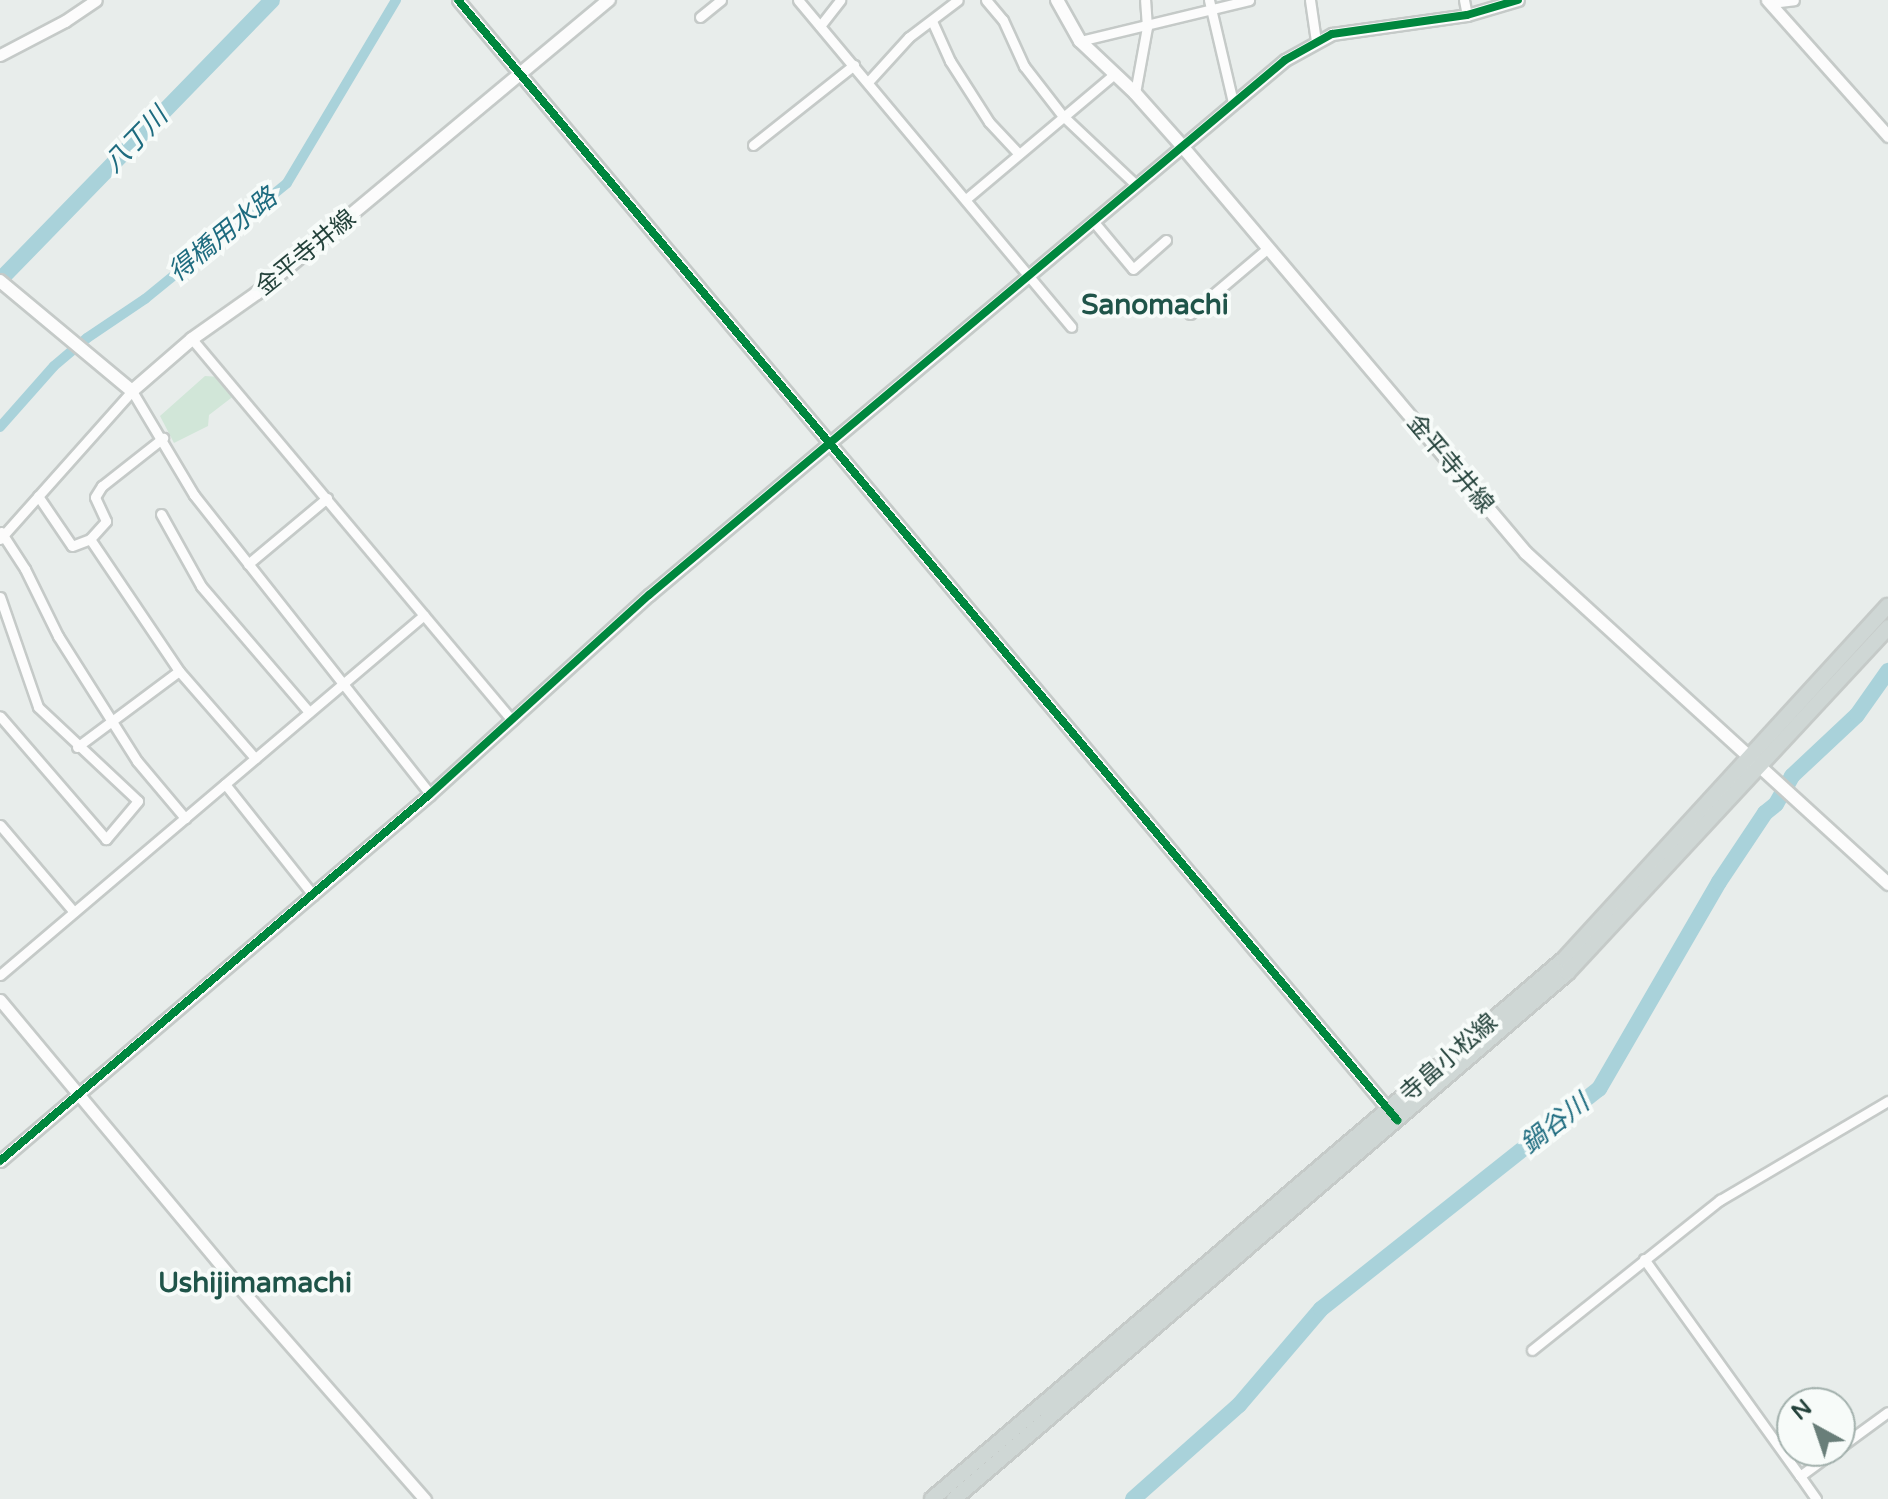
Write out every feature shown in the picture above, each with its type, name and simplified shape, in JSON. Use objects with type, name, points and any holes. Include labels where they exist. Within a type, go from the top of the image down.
[{"type":"main road","name":"金平寺井線","points":[[132,391],[192,339],[257,293],[609,0]]},
{"type":"main road","name":"金平寺井線","points":[[1057,0],[1080,41],[1135,93],[1182,146],[1526,553],[1888,884]]},
{"type":"main road","points":[[0,281],[132,391]]},
{"type":"main road","name":"寺畠小松線","points":[[1752,761],[1888,606]]},
{"type":"main road","name":"寺畠小松線","points":[[954,1499],[1393,1115],[1564,959],[1752,761],[1888,627]]},
{"type":"main road","name":"寺畠小松線","points":[[932,1499],[1393,1115]]},
{"type":"street","points":[[0,55],[96,0]]},
{"type":"street","points":[[458,0],[1299,999],[1393,1115]]},
{"type":"street","points":[[700,17],[721,0]]},
{"type":"street","points":[[798,0],[1071,327]]},
{"type":"street","points":[[820,26],[840,0]]},
{"type":"street","points":[[868,82],[909,37],[958,0]]},
{"type":"street","points":[[986,0],[1003,20],[1024,66],[1062,115],[1136,185]]},
{"type":"street","points":[[1135,93],[1147,27],[1145,0]]},
{"type":"street","points":[[1080,41],[1147,27],[1210,5],[1249,0]]},
{"type":"street","points":[[1310,0],[1316,41]]},
{"type":"street","points":[[1464,0],[1467,15]]},
{"type":"street","points":[[0,1161],[430,794],[649,595],[1285,60],[1316,41],[1348,30],[1467,15],[1518,0]]},
{"type":"street","points":[[1769,1],[1794,0]]},
{"type":"street","points":[[1769,1],[1888,136]]},
{"type":"street","points":[[1210,5],[1233,102]]},
{"type":"street","points":[[932,21],[964,84],[989,122],[1018,153]]},
{"type":"street","points":[[753,145],[854,65]]},
{"type":"street","points":[[966,199],[1113,75]]},
{"type":"street","points":[[1093,221],[1133,269],[1166,240]]},
{"type":"street","points":[[1190,314],[1267,249]]},
{"type":"street","points":[[192,339],[512,720]]},
{"type":"street","points":[[185,818],[137,761],[58,636],[25,569],[1,536],[132,391],[163,438],[194,495],[430,794]]},
{"type":"street","points":[[38,496],[72,546],[90,539],[106,521],[95,497],[102,486],[163,438]]},
{"type":"street","points":[[248,564],[327,498]]},
{"type":"street","points":[[161,514],[201,586],[309,712]]},
{"type":"street","points":[[90,539],[179,671],[255,758]]},
{"type":"street","points":[[0,597],[38,707],[77,747],[138,801],[106,839],[0,716]]},
{"type":"street","points":[[0,975],[424,615]]},
{"type":"street","points":[[77,747],[179,671]]},
{"type":"street","points":[[225,784],[313,895]]},
{"type":"street","points":[[0,825],[74,912]]},
{"type":"street","points":[[0,1000],[77,1096],[425,1499]]},
{"type":"street","points":[[1532,1350],[1720,1200],[1888,1101]]},
{"type":"street","points":[[1644,1259],[1816,1499]]},
{"type":"street","points":[[1856,1435],[1888,1412]]},
{"type":"street","points":[[1800,1476],[1812,1467]]},
{"type":"green space","points":[[205,376],[221,377],[235,395],[209,415],[208,426],[174,443],[160,416]]},
{"type":"waterway","name":"八丁川","points":[[0,280],[272,0]]},
{"type":"waterway","name":"得橋用水路","points":[[0,427],[54,366],[87,338],[145,299],[287,183],[396,0]]},
{"type":"waterway","name":"鍋谷川","points":[[1133,1499],[1239,1405],[1321,1309],[1599,1089],[1719,882],[1765,813],[1776,804],[1792,776],[1857,715],[1888,671]]},
{"type":"cycle path","points":[[458,0],[1397,1120]]},
{"type":"cycle path","points":[[0,1161],[430,794],[649,595],[1285,60],[1332,34],[1467,15],[1518,0]]},
{"type":"district","name":"Sanomachi","points":[[1155,305]]},
{"type":"district","name":"Ushijimamachi","points":[[255,1283]]}]
